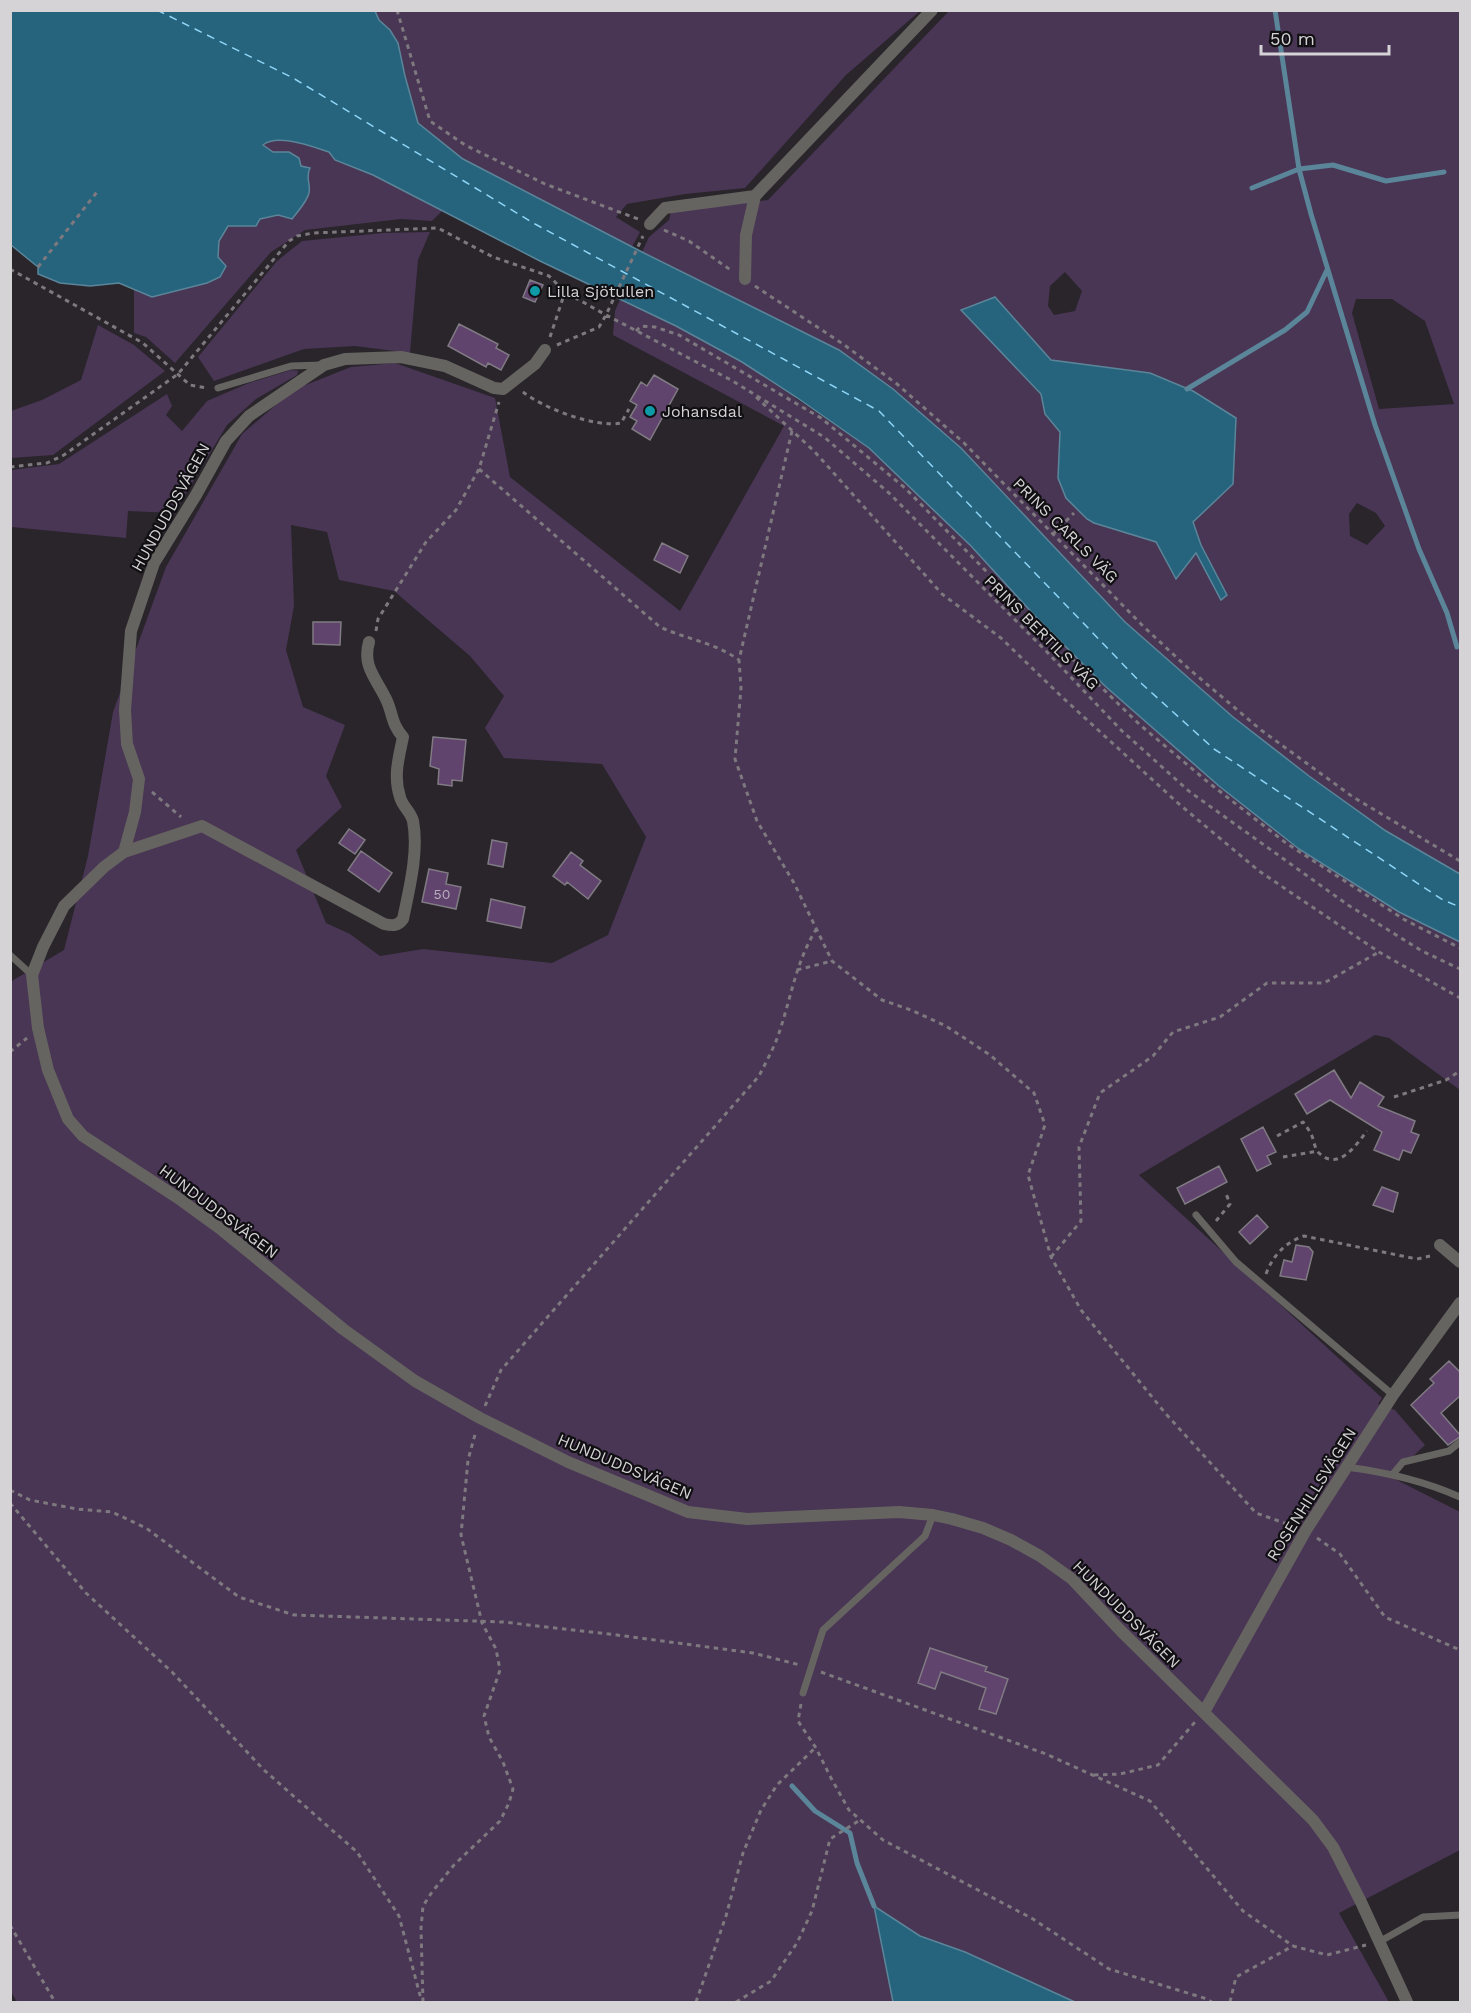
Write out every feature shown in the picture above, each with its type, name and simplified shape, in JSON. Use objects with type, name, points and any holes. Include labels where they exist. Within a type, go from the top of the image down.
[{"type":"street","points":[[745,279],[746,235],[755,196],[932,10]]},
{"type":"street","points":[[650,224],[665,208],[755,196]]},
{"type":"street","points":[[508,386],[535,364],[545,350]]},
{"type":"street","name":"HUNDUDDSVÄGEN","points":[[124,852],[135,812],[139,779],[127,744],[126,699],[131,631],[154,563],[226,441],[249,416],[324,365],[345,359],[401,357],[445,366],[494,388],[508,386]]},
{"type":"street","points":[[202,826],[384,924],[394,926],[404,919],[415,839],[413,818],[400,798],[395,773],[403,737],[395,728],[386,699],[373,678],[366,653],[369,642]]},
{"type":"street","name":"HUNDUDDSVÄGEN","points":[[202,826],[124,852],[104,867],[64,906],[43,947],[32,975],[38,1028],[48,1070],[68,1119],[82,1136],[178,1198],[222,1230],[343,1329],[415,1381],[480,1418],[568,1462],[688,1512],[747,1519],[899,1512],[933,1515],[983,1528],[1040,1556],[1072,1579],[1121,1631],[1313,1820],[1333,1847],[1407,2002]]},
{"type":"street","points":[[1440,1245],[1461,1262]]},
{"type":"street","name":"ROSENHILLSVÄGEN","points":[[1204,1712],[1306,1530],[1393,1395],[1461,1303]]},
{"type":"lane","name":"HUNDUDDSVÄGEN","points":[[218,388],[291,366],[324,365]]},
{"type":"lane","points":[[10,955],[32,975]]},
{"type":"lane","points":[[1196,1215],[1236,1262],[1393,1395]]},
{"type":"lane","points":[[1393,1474],[1403,1462],[1449,1451],[1461,1442]]},
{"type":"lane","points":[[1346,1467],[1393,1474],[1434,1485],[1461,1497]]},
{"type":"lane","points":[[803,1693],[823,1630],[925,1536],[933,1515]]},
{"type":"lane","points":[[1380,1942],[1423,1917],[1461,1915]]},
{"type":"path","name":"PRINS CARLS VÄG","points":[[397,10],[430,121],[465,145],[545,184],[689,240],[843,344],[897,384],[964,443],[1144,627],[1261,730],[1353,797],[1461,861]]},
{"type":"path","points":[[38,267],[97,192]]},
{"type":"path","name":"PRINS BERTILS VÄG","points":[[10,467],[48,463],[64,455],[178,374],[289,242],[297,236],[313,233],[438,228],[493,257],[549,276],[566,292],[635,331],[731,380],[824,437],[889,493],[1122,731],[1190,792],[1348,905],[1422,951],[1461,969]]},
{"type":"path","points":[[545,350],[599,327],[642,238]]},
{"type":"path","points":[[10,269],[143,343],[189,385],[218,388]]},
{"type":"path","points":[[545,350],[566,292]]},
{"type":"path","points":[[635,331],[641,327],[655,327],[679,335],[821,418],[905,488],[1062,649],[1139,724],[1209,783],[1286,843],[1405,920],[1461,948]]},
{"type":"path","points":[[369,642],[376,636],[378,619],[426,543],[456,510],[479,469],[508,386],[543,404],[596,423],[609,425],[621,423],[629,409]]},
{"type":"path","points":[[752,393],[814,451],[942,594],[1001,638],[1179,804],[1259,871],[1379,952],[1461,998]]},
{"type":"path","points":[[792,431],[739,660],[741,688],[735,759],[757,821],[794,883],[832,961],[882,1000],[946,1026],[990,1055],[1034,1093],[1045,1125],[1028,1174],[1051,1257],[1081,1310],[1166,1414],[1256,1512],[1306,1530],[1340,1554],[1385,1617],[1461,1650]]},
{"type":"path","points":[[479,469],[660,627],[727,651],[739,660]]},
{"type":"path","points":[[1053,534],[1074,513]]},
{"type":"path","points":[[139,779],[177,815],[202,826]]},
{"type":"path","points":[[422,2002],[423,1906],[454,1865],[500,1821],[513,1789],[503,1762],[489,1737],[484,1716],[500,1670],[496,1648],[482,1623],[460,1535],[468,1460],[480,1418],[501,1370],[759,1076],[778,1035],[807,944],[817,928]]},
{"type":"path","points":[[1051,1257],[1081,1221],[1079,1147],[1100,1093],[1153,1056],[1173,1032],[1220,1017],[1267,983],[1324,983],[1379,952]]},
{"type":"path","points":[[797,970],[832,961]]},
{"type":"path","points":[[10,1052],[38,1028]]},
{"type":"path","points":[[1394,1097],[1446,1080],[1461,1071]]},
{"type":"path","points":[[1277,1136],[1303,1122],[1318,1151],[1328,1157],[1340,1159],[1348,1155],[1367,1131]]},
{"type":"path","points":[[1283,1157],[1318,1151]]},
{"type":"path","points":[[1208,1229],[1222,1216],[1230,1204],[1225,1191]]},
{"type":"path","points":[[1262,1284],[1268,1267],[1280,1251],[1291,1240],[1304,1236],[1417,1259],[1429,1257],[1440,1245]]},
{"type":"path","points":[[10,1490],[30,1500],[77,1509],[112,1512],[146,1528],[239,1597],[294,1615],[503,1622],[753,1653],[811,1668],[1046,1754],[1150,1801],[1243,1911],[1293,1946],[1327,1955],[1380,1942]]},
{"type":"path","points":[[10,1503],[86,1593],[172,1672],[264,1770],[357,1852],[399,1916],[422,2002]]},
{"type":"path","points":[[803,1693],[798,1721],[816,1748],[849,1810],[883,1840],[1033,1919],[1109,1969],[1212,2002]]},
{"type":"path","points":[[1091,1775],[1120,1774],[1158,1765],[1204,1712]]},
{"type":"path","points":[[696,2002],[726,1916],[743,1853],[761,1810],[777,1785],[816,1748]]},
{"type":"path","points":[[736,2002],[771,1981],[796,1943],[812,1911],[830,1839],[860,1820]]},
{"type":"path","points":[[10,1925],[55,2002]]},
{"type":"path","points":[[1230,2002],[1236,1977],[1293,1946]]},
{"type":"shaded area","points":[[375,11],[920,11],[846,75],[745,188],[685,194],[627,204],[616,217],[640,232],[632,247],[463,159],[418,123],[398,43],[390,30],[379,20]]},
{"type":"shaded area","points":[[949,11],[1460,11],[1460,874],[1386,831],[1309,776],[1233,717],[1125,622],[961,448],[893,389],[839,350],[642,252],[649,237],[669,220],[671,212],[768,200]],"holes":[[[1065,272],[1082,291],[1075,311],[1054,315],[1048,306],[1050,286]],[[1356,299],[1392,299],[1425,321],[1454,404],[1379,409],[1352,313]],[[1357,503],[1376,513],[1385,526],[1367,545],[1350,536],[1349,514]]]},
{"type":"shaded area","points":[[268,141],[294,142],[329,152],[335,160],[373,175],[442,211],[432,221],[401,219],[305,230],[271,252],[175,363],[146,337],[134,333],[134,289],[152,297],[207,283],[218,258],[219,241],[228,226],[256,226],[260,219],[278,215],[309,190],[306,175],[290,152],[273,152],[263,146]]},
{"type":"shaded area","points":[[430,232],[418,260],[410,353],[355,346],[304,349],[214,381],[198,357],[277,261],[302,241],[383,233]]},
{"type":"shaded area","points":[[620,300],[676,326],[742,362],[869,448],[971,546],[1035,616],[1105,686],[1219,786],[1299,849],[1399,912],[1460,942],[1460,1090],[1389,1038],[1375,1035],[1139,1175],[1382,1398],[1378,1404],[1395,1410],[1425,1445],[1391,1477],[1460,1512],[1460,1850],[1339,1913],[1389,2002],[17,2002],[10,1990],[10,982],[64,950],[88,856],[113,712],[166,567],[242,434],[293,390],[351,367],[395,363],[495,398],[510,477],[680,611],[784,426],[613,335],[615,311]],"holes":[[[291,525],[327,532],[339,580],[394,591],[470,656],[504,696],[485,728],[504,758],[602,764],[646,837],[608,935],[552,963],[423,949],[380,956],[350,934],[326,923],[296,850],[342,807],[326,776],[345,725],[303,707],[286,650],[294,606]]]},
{"type":"shaded area","points":[[98,325],[134,345],[165,371],[53,455],[11,458],[11,411],[42,400],[81,380]]},
{"type":"shaded area","points":[[291,370],[298,371],[297,375],[256,399],[227,425],[174,513],[128,511],[126,538],[11,527],[11,470],[59,464],[167,394],[172,406],[166,415],[182,431],[207,401],[249,383]]},
{"type":"water","points":[[10,11],[375,11],[379,20],[390,30],[398,43],[418,123],[463,159],[642,252],[839,350],[893,389],[961,448],[1125,622],[1233,717],[1309,776],[1386,831],[1460,874],[1460,942],[1399,912],[1299,849],[1219,786],[1105,686],[1035,616],[971,546],[869,448],[796,397],[742,362],[676,326],[540,261],[373,175],[335,160],[329,152],[305,144],[277,140],[263,145],[273,152],[289,152],[299,158],[301,166],[310,168],[308,196],[292,219],[278,215],[260,219],[256,226],[228,226],[219,241],[218,257],[226,266],[220,277],[207,283],[152,297],[119,283],[90,286],[60,283],[38,274],[38,267],[11,245]]},
{"type":"water","points":[[995,297],[1051,360],[1150,373],[1193,391],[1236,418],[1233,484],[1193,522],[1201,545],[1227,595],[1221,600],[1196,553],[1176,579],[1156,542],[1094,523],[1066,498],[1058,478],[1060,432],[1045,414],[1041,394],[961,310]]},
{"type":"water","points":[[874,1906],[920,1936],[965,1952],[1075,2002],[893,2002]]},
{"type":"building","name":"Lilla Sjötullen","points":[[530,280],[543,285],[535,302],[523,297]]},
{"type":"building","points":[[459,324],[498,344],[496,348],[509,355],[501,370],[488,363],[486,367],[448,346]]},
{"type":"building","name":"Johansdal","points":[[654,375],[678,389],[650,440],[632,429],[637,421],[630,417],[637,405],[630,401],[641,382],[647,386]]},
{"type":"building","points":[[662,543],[688,556],[680,573],[654,560]]},
{"type":"building","points":[[313,622],[341,622],[340,645],[313,644]]},
{"type":"building","points":[[433,737],[466,740],[462,781],[452,780],[452,786],[438,784],[439,769],[430,766]]},
{"type":"building","points":[[349,829],[365,840],[355,854],[339,843]]},
{"type":"building","points":[[492,840],[507,843],[503,867],[488,864]]},
{"type":"building","points":[[361,851],[392,873],[379,892],[348,870]]},
{"type":"building","points":[[571,852],[583,861],[580,865],[601,881],[588,899],[567,882],[565,885],[553,876]]},
{"type":"building","points":[[429,869],[448,873],[446,884],[461,887],[456,909],[422,902]]},
{"type":"building","points":[[491,899],[525,907],[521,928],[487,921]]},
{"type":"building","points":[[1334,1070],[1351,1098],[1360,1082],[1384,1097],[1378,1106],[1415,1121],[1411,1132],[1419,1135],[1411,1153],[1403,1150],[1399,1160],[1374,1150],[1382,1132],[1330,1100],[1307,1114],[1295,1094]]},
{"type":"building","points":[[1263,1127],[1276,1152],[1267,1156],[1271,1164],[1257,1171],[1241,1139]]},
{"type":"building","points":[[1219,1166],[1227,1182],[1185,1204],[1177,1188]]},
{"type":"building","points":[[1382,1187],[1398,1193],[1393,1212],[1373,1205]]},
{"type":"building","points":[[1257,1215],[1268,1227],[1250,1244],[1239,1232]]},
{"type":"building","points":[[1296,1245],[1309,1247],[1313,1252],[1306,1280],[1280,1276],[1284,1260],[1292,1262]]},
{"type":"building","points":[[1449,1361],[1461,1373],[1461,1395],[1441,1413],[1461,1436],[1448,1445],[1411,1405],[1434,1383],[1430,1379]]},
{"type":"building","points":[[930,1648],[987,1667],[985,1671],[1008,1679],[996,1714],[979,1709],[986,1688],[941,1672],[935,1689],[918,1683]]},
{"type":"waterway","points":[[1275,10],[1299,169],[1311,214],[1375,425],[1419,549],[1447,613],[1457,647]]},
{"type":"waterway","points":[[1252,188],[1299,169],[1333,165],[1386,181],[1444,172]]},
{"type":"waterway","points":[[1187,389],[1285,330],[1307,312],[1327,270]]},
{"type":"waterway","points":[[792,1786],[815,1811],[850,1833],[857,1863],[874,1906]]},
{"type":"ferry route","points":[[157,10],[293,78],[535,224],[879,411],[1142,684],[1214,749],[1443,900],[1460,907]]},
{"type":"place","name":"Lilla Sjötullen","points":[[535,291]]},
{"type":"place","name":"Johansdal","points":[[650,411]]}]
